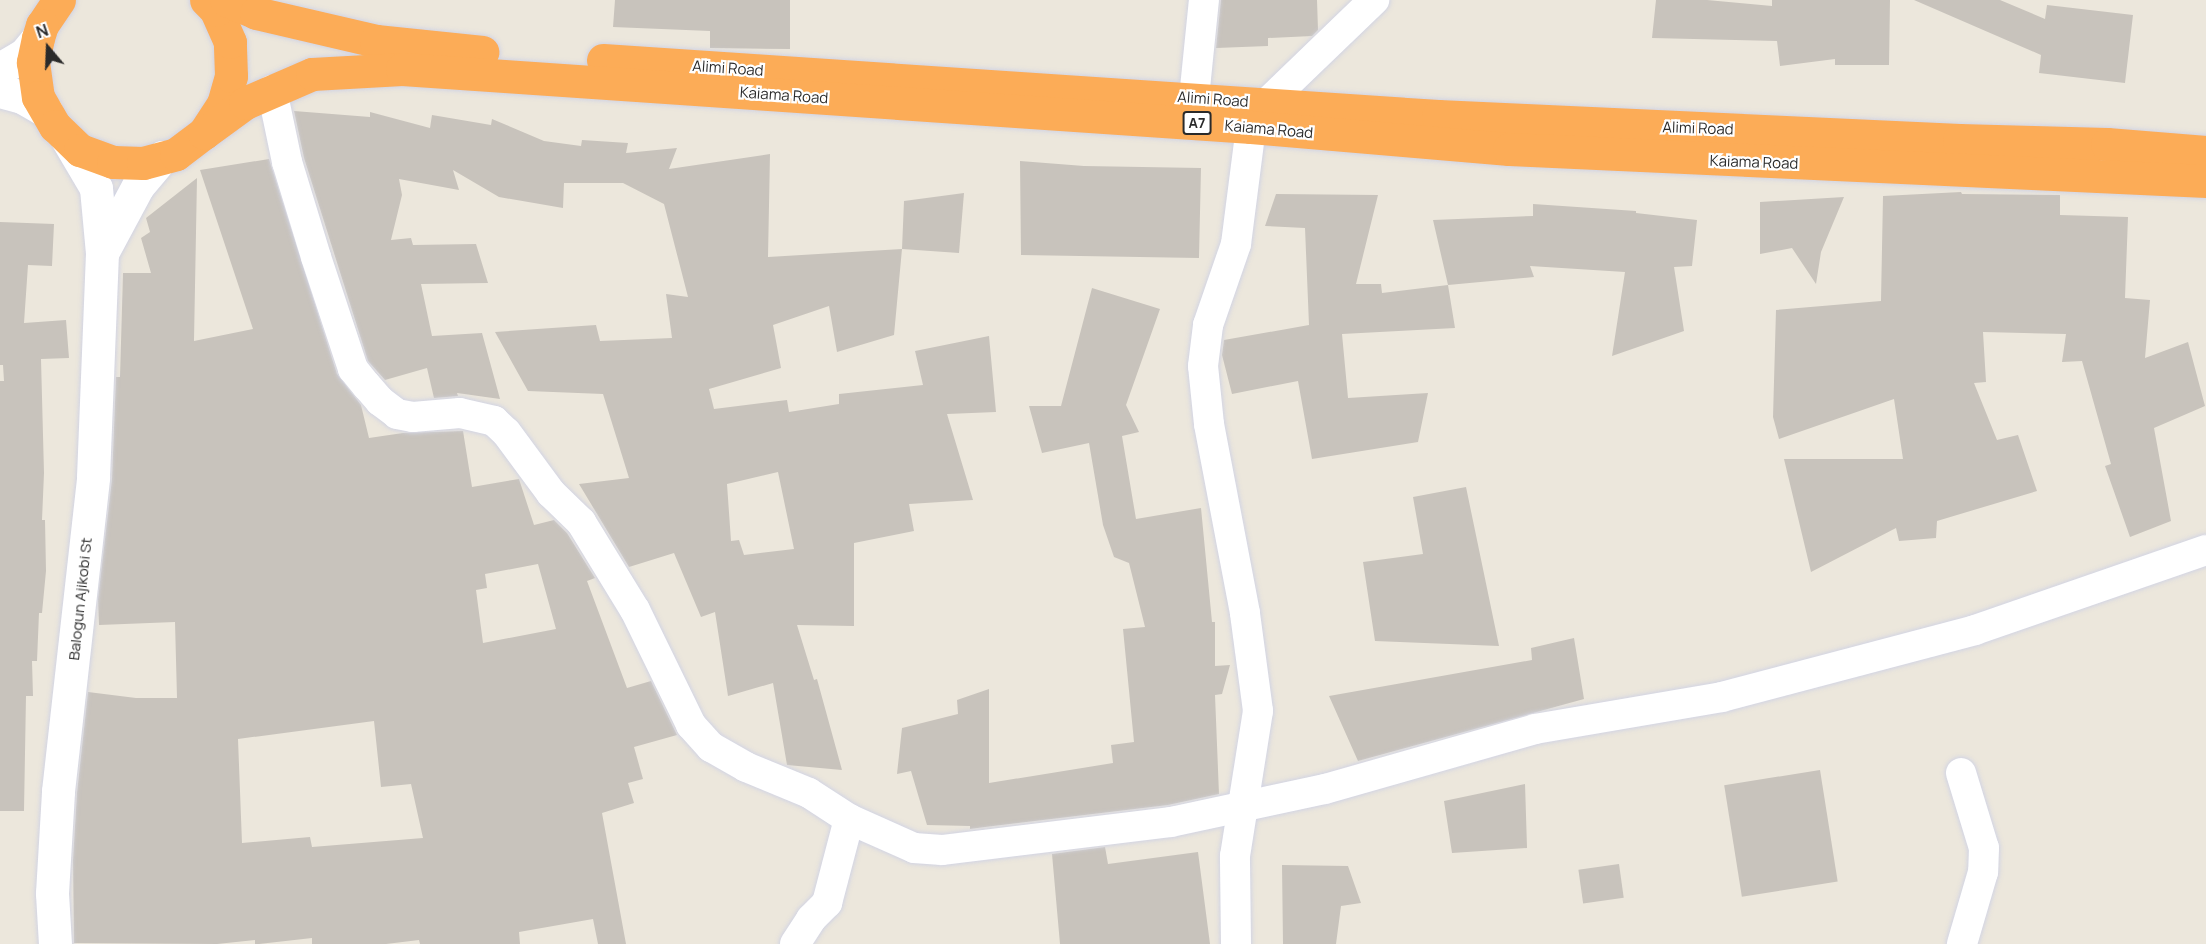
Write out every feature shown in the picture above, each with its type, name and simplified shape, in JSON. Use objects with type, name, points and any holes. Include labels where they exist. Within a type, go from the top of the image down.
[{"type":"highway","points":[[204,133],[224,104],[231,76],[230,42],[216,10],[206,0]]},
{"type":"highway","name":"Alimi Road","points":[[226,0],[256,13],[314,28],[376,41],[446,50],[1194,98],[1259,115],[1568,123],[2107,144],[2206,152]]},
{"type":"highway","name":"Kaiama Road","points":[[45,16],[33,62],[38,97],[55,126],[80,150],[113,162],[143,163],[176,154],[245,104],[312,74],[402,69],[1259,115],[1509,149],[1674,158],[2041,171],[2206,181]]},
{"type":"street","points":[[1194,98],[1204,0]]},
{"type":"street","points":[[1236,944],[1235,856],[1258,711],[1245,613],[1210,434],[1203,366],[1208,325],[1236,244],[1259,115],[1374,0]]},
{"type":"street","points":[[0,69],[25,54],[45,16]]},
{"type":"street","points":[[272,90],[287,162],[353,369],[380,401],[396,414],[413,417],[460,413],[494,421],[506,432],[551,493],[581,522],[635,610],[691,725],[711,747],[746,767],[809,793],[849,819],[914,848],[942,850],[1171,822],[1325,789],[1535,729],[1722,697],[1975,630],[2206,550]]},
{"type":"street","points":[[0,91],[22,97],[46,111]]},
{"type":"street","name":"Balogun Ajikobi St","points":[[55,944],[52,893],[58,792],[93,477],[102,253],[96,188],[66,137]]},
{"type":"street","points":[[102,253],[138,186],[162,157]]},
{"type":"street","points":[[1960,773],[1984,848],[1983,872],[1962,944]]},
{"type":"street","points":[[792,943],[827,903],[849,819]]},
{"type":"building","points":[[615,0],[790,0],[790,49],[710,48],[710,31],[613,27]]},
{"type":"building","points":[[1221,0],[1317,0],[1318,30],[1312,36],[1268,38],[1268,46],[1216,48]]},
{"type":"building","points":[[1656,0],[1707,0],[1772,6],[1772,0],[1890,0],[1889,65],[1835,65],[1835,59],[1780,66],[1777,41],[1652,38]]},
{"type":"building","points":[[1914,0],[2000,0],[2045,19],[2047,5],[2133,15],[2125,83],[2039,73],[2041,55]]},
{"type":"building","points":[[294,111],[370,117],[370,112],[430,128],[432,115],[491,125],[492,119],[544,141],[581,146],[582,140],[628,143],[626,153],[677,148],[669,169],[770,154],[768,257],[902,249],[894,335],[837,352],[829,306],[773,325],[781,368],[709,389],[714,409],[787,400],[789,412],[839,404],[839,394],[923,385],[915,351],[989,336],[996,412],[947,414],[973,500],[909,504],[914,531],[854,543],[854,626],[797,625],[814,680],[817,679],[842,770],[787,765],[773,683],[728,696],[715,612],[701,617],[674,553],[629,567],[579,484],[629,478],[603,394],[528,391],[495,332],[596,325],[600,341],[672,338],[666,294],[688,297],[664,204],[623,183],[564,183],[563,208],[499,197],[453,170],[459,190],[399,179],[402,195],[391,240],[411,238],[413,245],[476,244],[488,283],[421,284],[432,336],[482,333],[500,399],[457,393],[458,396],[434,398],[427,368],[385,380],[368,361],[304,158]],"holes":[[[778,472],[794,549],[744,555],[739,540],[731,541],[727,484]]]},
{"type":"building","points":[[269,159],[337,374],[361,405],[369,438],[403,433],[463,431],[472,487],[519,479],[534,525],[554,520],[567,533],[595,578],[587,581],[627,688],[651,681],[677,735],[634,747],[643,779],[628,783],[634,803],[602,813],[626,944],[598,944],[593,919],[519,932],[520,944],[420,944],[419,940],[386,944],[312,944],[312,938],[259,944],[255,944],[255,940],[217,944],[74,943],[73,860],[77,793],[88,692],[136,698],[177,698],[175,622],[99,625],[98,599],[112,479],[116,377],[120,377],[123,273],[151,273],[141,238],[150,232],[146,218],[197,178],[194,341],[253,329],[200,170]],"holes":[[[538,564],[556,629],[483,643],[476,590],[487,588],[485,574]],[[374,721],[381,787],[411,784],[423,838],[312,847],[310,837],[242,843],[238,739]]]},
{"type":"building","points":[[1020,161],[1084,166],[1201,168],[1199,258],[1021,255]]},
{"type":"building","points":[[1961,192],[1962,194],[2060,195],[2060,215],[2128,217],[2125,298],[2150,300],[2145,358],[2188,342],[2205,406],[2154,428],[2171,521],[2130,537],[2105,466],[2111,464],[2082,361],[2062,362],[2066,334],[1983,332],[1986,382],[1974,383],[1997,440],[2018,435],[2037,491],[1937,521],[1936,538],[1899,541],[1896,528],[1811,572],[1784,459],[1903,459],[1894,399],[1779,439],[1773,417],[1776,310],[1881,301],[1883,196]]},
{"type":"building","points":[[964,193],[959,253],[902,249],[904,201]]},
{"type":"building","points":[[1276,194],[1378,195],[1356,284],[1381,284],[1382,293],[1448,285],[1455,328],[1342,334],[1348,398],[1428,393],[1418,442],[1312,459],[1298,381],[1232,394],[1222,355],[1224,340],[1309,325],[1305,228],[1265,226]]},
{"type":"building","points":[[1844,197],[1821,252],[1816,284],[1792,248],[1760,254],[1760,202]]},
{"type":"building","points":[[1533,204],[1636,211],[1636,213],[1697,220],[1692,266],[1674,267],[1684,331],[1612,356],[1625,272],[1530,266],[1534,277],[1448,285],[1433,220],[1533,216]]},
{"type":"building","points":[[0,222],[54,224],[52,266],[28,265],[24,323],[66,320],[69,358],[41,359],[44,473],[42,520],[45,520],[46,571],[42,613],[39,613],[37,661],[32,661],[33,696],[26,696],[24,811],[0,811],[0,381],[4,381],[3,365],[0,365]]},
{"type":"building","points":[[1092,288],[1160,309],[1126,405],[1139,432],[1122,436],[1136,519],[1201,508],[1212,622],[1215,622],[1215,666],[1230,665],[1222,694],[1215,695],[1219,794],[1168,805],[970,829],[970,826],[927,825],[911,771],[897,774],[902,728],[958,714],[957,700],[989,689],[989,783],[1113,763],[1111,745],[1134,742],[1123,629],[1145,627],[1129,563],[1114,557],[1103,525],[1089,443],[1042,453],[1029,406],[1061,406]]},
{"type":"building","points":[[1466,487],[1499,646],[1375,641],[1363,562],[1423,554],[1413,497]]},
{"type":"building","points":[[1574,638],[1584,699],[1358,761],[1329,696],[1532,660],[1531,648]]},
{"type":"building","points":[[1820,770],[1838,882],[1742,897],[1724,785]]},
{"type":"building","points":[[1525,784],[1527,848],[1452,853],[1444,801]]},
{"type":"building","points":[[1105,847],[1108,864],[1198,852],[1210,944],[1060,944],[1052,854]]},
{"type":"building","points":[[1619,864],[1624,898],[1583,903],[1578,870]]},
{"type":"building","points":[[1282,865],[1348,866],[1361,903],[1341,906],[1336,944],[1283,944]]}]
